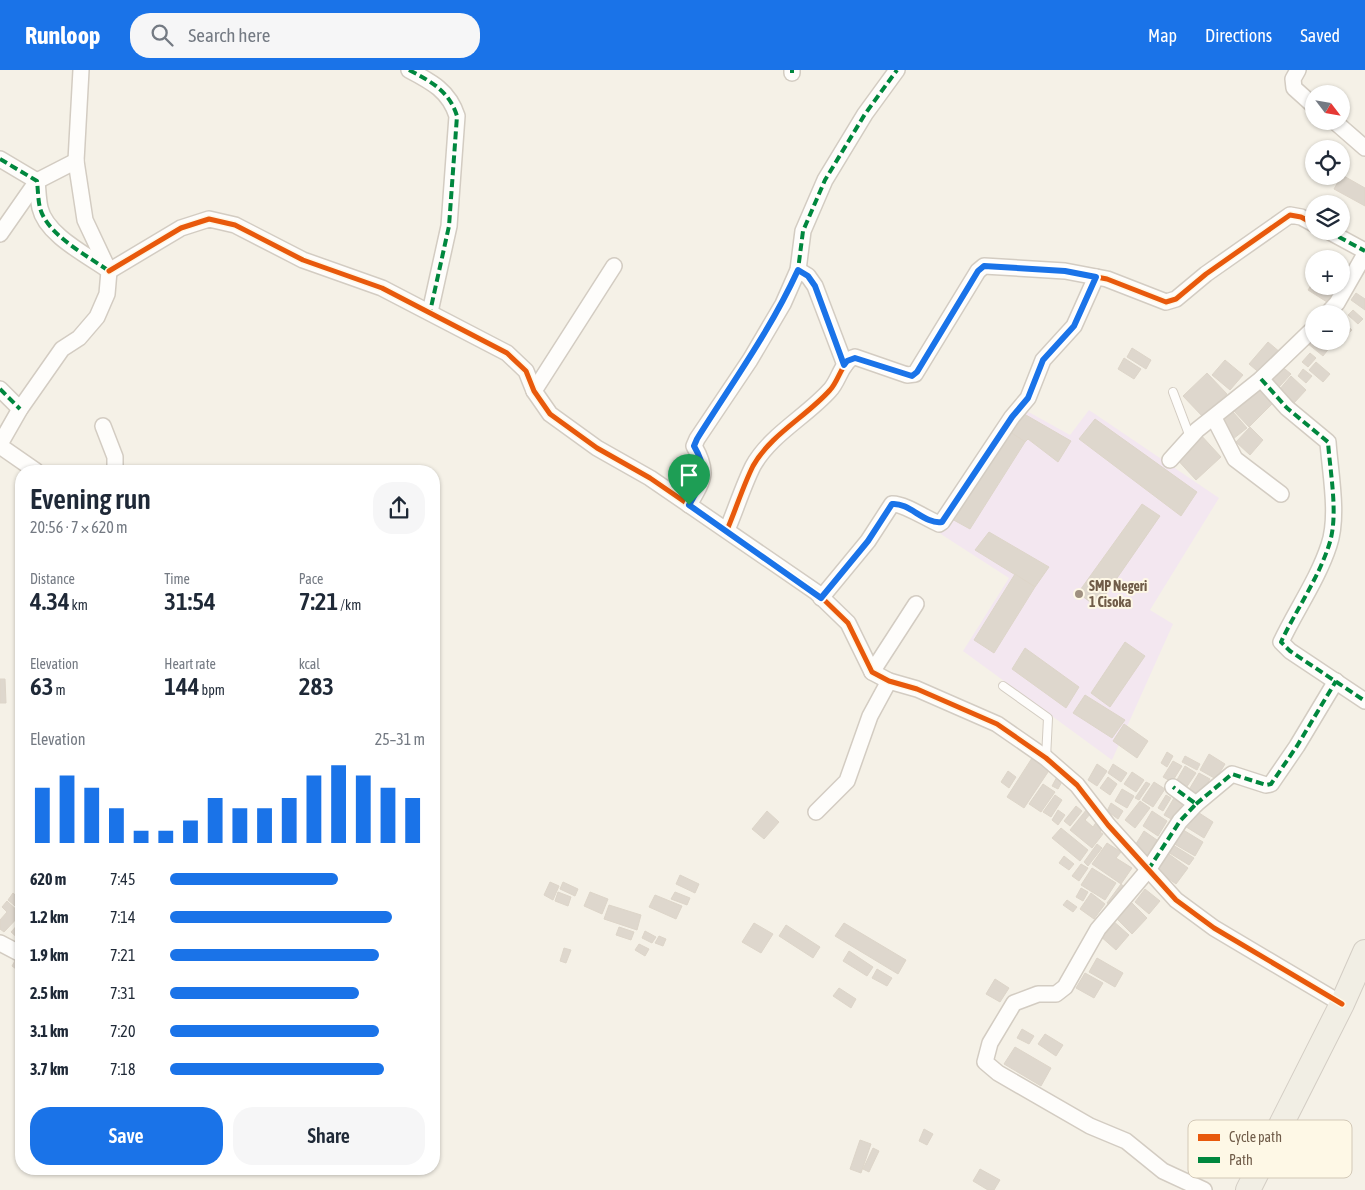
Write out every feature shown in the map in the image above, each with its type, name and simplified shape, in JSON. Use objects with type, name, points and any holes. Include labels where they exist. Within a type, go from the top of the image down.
[{"type":"main road","points":[[1283,1120],[1342,1004],[1365,952]]},
{"type":"main road","points":[[1248,1190],[1254,1178]]},
{"type":"street","points":[[28,465],[0,445],[20,409],[62,349],[79,338],[98,317],[107,294],[109,271],[85,220],[76,161],[81,70]]},
{"type":"street","points":[[409,70],[442,89],[453,104],[457,116],[449,226],[430,312]]},
{"type":"street","points":[[689,505],[702,484],[703,476],[704,466],[694,446],[697,439],[750,360],[783,304],[798,270],[803,231],[825,180],[865,114],[897,70]]},
{"type":"street","points":[[1298,70],[1293,79],[1294,88],[1305,98]]},
{"type":"street","points":[[1344,130],[1365,148]]},
{"type":"street","points":[[0,160],[37,181]]},
{"type":"street","points":[[0,234],[37,181],[76,161]]},
{"type":"street","points":[[37,181],[40,210],[49,225],[69,244],[109,271]]},
{"type":"street","points":[[727,530],[754,465],[767,448],[818,404],[832,387],[847,361],[855,358],[907,375],[915,374],[978,271],[984,266],[1065,271],[1096,277],[1166,302],[1176,298],[1206,274],[1290,215],[1305,219]]},
{"type":"street","points":[[109,271],[181,228],[209,220],[235,225],[303,260],[382,288],[507,353],[526,371],[534,391],[550,414],[597,448],[650,478],[727,530],[821,598],[848,623],[872,672],[889,681],[917,689],[997,724],[1046,758],[1082,791],[1108,826],[1176,900],[1214,928],[1342,1004]]},
{"type":"street","points":[[1335,305],[1365,252],[1344,240]]},
{"type":"street","points":[[534,391],[614,266]]},
{"type":"street","points":[[798,270],[808,276],[815,286],[844,365]]},
{"type":"street","points":[[821,598],[868,541],[892,504],[898,504],[928,519],[942,522],[1012,417],[1028,398],[1043,360],[1074,326],[1096,277]]},
{"type":"street","points":[[1170,460],[1190,437],[1261,379],[1305,337]]},
{"type":"street","points":[[1261,379],[1287,408],[1328,442],[1333,525],[1329,545],[1281,642],[1290,651],[1365,701]]},
{"type":"street","points":[[0,389],[20,409]]},
{"type":"street","points":[[1214,418],[1235,458],[1282,494]]},
{"type":"street","points":[[103,426],[115,457],[115,465]]},
{"type":"street","points":[[872,672],[916,604]]},
{"type":"street","points":[[816,812],[847,781],[870,716],[889,681]]},
{"type":"street","points":[[1204,1190],[1163,1171],[1126,1141],[1090,1126],[998,1073],[985,1062],[990,1043],[1014,1003],[1038,994],[1056,994],[1064,987],[1098,928],[1148,870],[1180,821],[1196,804],[1232,774],[1266,785],[1271,784],[1297,746],[1336,681]]},
{"type":"street","points":[[1173,787],[1196,804]]},
{"type":"street","points":[[0,943],[15,951]]},
{"type":"lane","points":[[1173,392],[1190,437]]},
{"type":"lane","points":[[1003,686],[1048,718],[1046,758]]},
{"type":"shaded area","name":"SMP Negeri 1 Cisoka","points":[[1014,404],[1070,435],[1089,410],[1219,498],[1150,610],[1173,624],[1112,760],[963,651],[1009,578],[933,529]]},
{"type":"building","points":[[1350,180],[1365,188],[1365,206],[1350,198],[1350,195],[1345,195],[1334,189],[1336,185],[1350,185]]},
{"type":"building","points":[[1356,293],[1365,299],[1365,310],[1351,300]]},
{"type":"building","points":[[1316,295],[1332,295],[1327,302]]},
{"type":"building","points":[[1353,310],[1363,319],[1358,324],[1350,317],[1350,313]]},
{"type":"building","points":[[1268,342],[1281,353],[1262,375],[1249,364]]},
{"type":"building","points":[[1132,348],[1151,360],[1146,369],[1127,357]]},
{"type":"building","points":[[1316,350],[1328,350],[1323,356]]},
{"type":"building","points":[[1310,353],[1316,358],[1308,367],[1302,362]]},
{"type":"building","points":[[1124,358],[1141,369],[1134,379],[1118,369]]},
{"type":"building","points":[[1225,360],[1243,375],[1230,390],[1212,375]]},
{"type":"building","points":[[1316,362],[1330,374],[1323,382],[1309,370]]},
{"type":"building","points":[[1280,365],[1291,374],[1279,387],[1269,378]]},
{"type":"building","points":[[1303,369],[1312,376],[1306,383],[1298,376]]},
{"type":"building","points":[[1207,373],[1227,394],[1203,417],[1183,396]]},
{"type":"building","points":[[1291,376],[1306,390],[1294,403],[1279,390]]},
{"type":"building","points":[[1262,383],[1277,399],[1249,427],[1234,411]]},
{"type":"building","points":[[1019,411],[1071,441],[1058,462],[1028,439],[1025,442],[1006,429]]},
{"type":"building","points":[[1233,412],[1247,428],[1233,439],[1219,423]]},
{"type":"building","points":[[1095,419],[1197,492],[1181,516],[1079,439]]},
{"type":"building","points":[[1250,427],[1263,440],[1250,455],[1236,442]]},
{"type":"building","points":[[1006,429],[1025,442],[970,529],[950,518]]},
{"type":"building","points":[[1199,433],[1221,457],[1196,480],[1174,456]]},
{"type":"building","points":[[1142,504],[1160,516],[1097,607],[1078,593]]},
{"type":"building","points":[[989,532],[1049,567],[1035,587],[975,550]]},
{"type":"building","points":[[1015,574],[1035,587],[994,653],[974,640]]},
{"type":"building","points":[[1125,642],[1145,656],[1110,707],[1091,693]]},
{"type":"building","points":[[1025,648],[1079,687],[1066,708],[1012,669]]},
{"type":"building","points":[[0,679],[5,679],[6,703],[0,703]]},
{"type":"building","points":[[1085,695],[1125,720],[1112,738],[1073,713]]},
{"type":"building","points":[[1124,724],[1148,741],[1137,758],[1113,741]]},
{"type":"building","points":[[1167,752],[1173,756],[1167,767],[1161,763]]},
{"type":"building","points":[[1209,754],[1225,764],[1216,779],[1200,770]]},
{"type":"building","points":[[1185,756],[1200,764],[1197,770],[1182,762]]},
{"type":"building","points":[[1032,758],[1050,769],[1024,808],[1007,797]]},
{"type":"building","points":[[1173,761],[1182,766],[1172,782],[1163,777]]},
{"type":"building","points":[[1097,764],[1107,771],[1097,786],[1088,780]]},
{"type":"building","points":[[1113,764],[1127,773],[1121,782],[1108,773]]},
{"type":"building","points":[[1185,766],[1196,773],[1184,791],[1174,785]]},
{"type":"building","points":[[1008,771],[1016,777],[1009,788],[1001,782]]},
{"type":"building","points":[[1132,772],[1144,780],[1136,792],[1124,784]]},
{"type":"building","points":[[1199,773],[1210,779],[1198,799],[1187,793]]},
{"type":"building","points":[[1058,775],[1064,778],[1058,789],[1052,786]]},
{"type":"building","points":[[1108,777],[1117,784],[1110,795],[1100,788]]},
{"type":"building","points":[[1146,782],[1150,784],[1139,800],[1135,798]]},
{"type":"building","points":[[1154,782],[1165,789],[1153,807],[1142,800]]},
{"type":"building","points":[[1043,784],[1055,792],[1041,812],[1029,804]]},
{"type":"building","points":[[1122,789],[1134,796],[1127,808],[1115,801]]},
{"type":"building","points":[[1055,795],[1062,800],[1051,817],[1043,812]]},
{"type":"building","points":[[1166,795],[1171,798],[1163,811],[1158,808]]},
{"type":"building","points":[[1174,798],[1183,803],[1173,820],[1164,815]]},
{"type":"building","points":[[1140,801],[1150,808],[1135,828],[1125,820]]},
{"type":"building","points":[[1111,803],[1123,811],[1118,819],[1107,811]]},
{"type":"building","points":[[1076,806],[1082,811],[1070,826],[1064,821]]},
{"type":"building","points":[[1087,809],[1091,813],[1085,820],[1093,827],[1097,821],[1104,827],[1100,832],[1103,834],[1092,848],[1070,830]]},
{"type":"building","points":[[1193,809],[1213,822],[1204,838],[1183,825]]},
{"type":"building","points":[[1058,810],[1065,815],[1058,825],[1052,820]]},
{"type":"building","points":[[767,811],[779,822],[764,839],[752,829]]},
{"type":"building","points":[[1152,811],[1167,821],[1158,836],[1143,826]]},
{"type":"building","points":[[1061,828],[1088,850],[1080,861],[1052,838]]},
{"type":"building","points":[[1180,828],[1203,842],[1195,856],[1171,842]]},
{"type":"building","points":[[1144,831],[1157,840],[1147,855],[1134,847]]},
{"type":"building","points":[[1107,843],[1121,852],[1116,858],[1132,868],[1121,884],[1092,864]]},
{"type":"building","points":[[1097,844],[1102,848],[1088,866],[1084,862]]},
{"type":"building","points":[[1173,845],[1194,858],[1189,865],[1168,852]]},
{"type":"building","points":[[1166,852],[1188,868],[1176,884],[1154,868]]},
{"type":"building","points":[[1064,856],[1074,864],[1069,870],[1059,863]]},
{"type":"building","points":[[1081,864],[1088,868],[1079,881],[1072,876]]},
{"type":"building","points":[[1092,868],[1116,883],[1105,900],[1081,885]]},
{"type":"building","points":[[680,875],[699,884],[695,893],[676,884]]},
{"type":"building","points":[[550,882],[559,886],[553,900],[544,895]]},
{"type":"building","points":[[563,882],[578,889],[575,896],[560,889]]},
{"type":"building","points":[[1121,884],[1127,889],[1113,907],[1107,903]]},
{"type":"building","points":[[1081,888],[1088,892],[1083,901],[1076,897]]},
{"type":"building","points":[[1145,889],[1160,901],[1149,914],[1135,902]]},
{"type":"building","points":[[558,892],[571,897],[568,906],[555,901]]},
{"type":"building","points":[[590,892],[608,899],[602,914],[584,906]]},
{"type":"building","points":[[675,892],[690,898],[687,905],[671,899]]},
{"type":"building","points":[[13,893],[15,895],[15,906],[8,900]]},
{"type":"building","points":[[1091,893],[1105,904],[1094,919],[1080,909]]},
{"type":"building","points":[[655,895],[682,906],[676,919],[649,907]]},
{"type":"building","points":[[1067,900],[1077,907],[1073,912],[1063,905]]},
{"type":"building","points":[[7,901],[15,908],[15,920],[4,932],[0,929],[0,920],[7,912],[2,907]]},
{"type":"building","points":[[1130,901],[1147,918],[1132,934],[1115,917]]},
{"type":"building","points":[[609,905],[641,915],[637,930],[604,919]]},
{"type":"building","points":[[1112,920],[1129,935],[1116,950],[1099,935]]},
{"type":"building","points":[[754,923],[773,934],[761,953],[742,942]]},
{"type":"building","points":[[844,923],[906,960],[898,974],[835,936]]},
{"type":"building","points":[[786,925],[820,947],[813,958],[779,936]]},
{"type":"building","points":[[619,927],[634,932],[631,940],[616,935]]},
{"type":"building","points":[[15,928],[15,936],[11,932]]},
{"type":"building","points":[[645,931],[656,937],[652,943],[642,938]]},
{"type":"building","points":[[659,936],[666,939],[663,946],[655,943]]},
{"type":"building","points":[[639,944],[649,949],[645,956],[635,950]]},
{"type":"building","points":[[564,948],[571,950],[566,963],[560,961]]},
{"type":"building","points":[[849,951],[873,967],[867,976],[843,961]]},
{"type":"building","points":[[1097,958],[1123,973],[1115,987],[1089,972]]},
{"type":"building","points":[[877,969],[892,978],[887,986],[872,978]]},
{"type":"building","points":[[1085,973],[1103,983],[1094,998],[1076,988]]},
{"type":"building","points":[[995,979],[1009,988],[1000,1002],[986,994]]},
{"type":"building","points":[[839,988],[856,999],[851,1008],[833,996]]},
{"type":"building","points":[[1022,1029],[1034,1036],[1029,1044],[1017,1038]]},
{"type":"building","points":[[1045,1034],[1063,1045],[1056,1056],[1038,1044]]},
{"type":"building","points":[[1015,1047],[1051,1068],[1041,1086],[1004,1064]]},
{"type":"building","points":[[924,1129],[933,1134],[927,1145],[919,1141]]},
{"type":"building","points":[[860,1140],[871,1144],[861,1173],[850,1169]]},
{"type":"building","points":[[873,1148],[879,1151],[869,1172],[863,1169]]},
{"type":"building","points":[[980,1169],[1000,1180],[994,1190],[988,1190],[973,1181]]},
{"type":"marked path","points":[[409,70],[439,88],[454,107],[457,116],[449,226],[430,312]]},
{"type":"marked path","points":[[689,505],[703,476],[702,463],[694,446],[697,439],[750,360],[783,304],[798,270],[803,231],[825,180],[865,114],[897,70]]},
{"type":"marked path","points":[[0,159],[37,181],[40,208],[44,218],[59,236],[109,271]]},
{"type":"marked path","points":[[1345,240],[1365,251]]},
{"type":"marked path","points":[[798,270],[808,276],[815,286],[845,365]]},
{"type":"marked path","points":[[821,598],[868,541],[892,504],[909,509],[939,524],[942,522],[1012,417],[1028,398],[1043,360],[1074,326],[1096,277]]},
{"type":"marked path","points":[[1261,379],[1287,408],[1328,442],[1333,494],[1333,521],[1329,545],[1319,570],[1281,642],[1290,651],[1365,701]]},
{"type":"marked path","points":[[0,389],[20,409]]},
{"type":"marked path","points":[[1196,804],[1232,774],[1266,785],[1271,784],[1297,746],[1336,681]]},
{"type":"marked path","points":[[1148,870],[1180,821],[1196,804],[1173,787]]},
{"type":"cycle path","points":[[727,530],[749,474],[760,455],[779,435],[830,390],[847,362],[855,357],[907,375],[915,374],[978,271],[984,266],[1065,271],[1107,279],[1166,302],[1176,299],[1206,274],[1290,215],[1305,219]]},
{"type":"cycle path","points":[[109,271],[181,228],[209,219],[235,225],[303,260],[382,288],[507,353],[526,371],[534,391],[550,414],[597,448],[650,478],[816,592],[848,623],[872,672],[889,681],[917,689],[997,724],[1046,758],[1077,785],[1108,825],[1176,900],[1214,928],[1342,1004]]},
{"type":"place","name":"SMP Negeri 1 Cisoka","points":[[1079,594]]},
{"type":"route","points":[[984,266],[1065,271],[1096,277],[1074,326],[1043,360],[1028,398],[1012,417],[942,522],[939,524],[898,504],[892,504],[868,541],[821,598],[816,592],[689,505],[702,484],[703,476],[704,466],[694,446],[697,439],[750,360],[783,304],[798,270],[808,276],[815,286],[844,365],[851,358],[855,358],[912,376],[917,372],[978,271],[984,266]]}]
